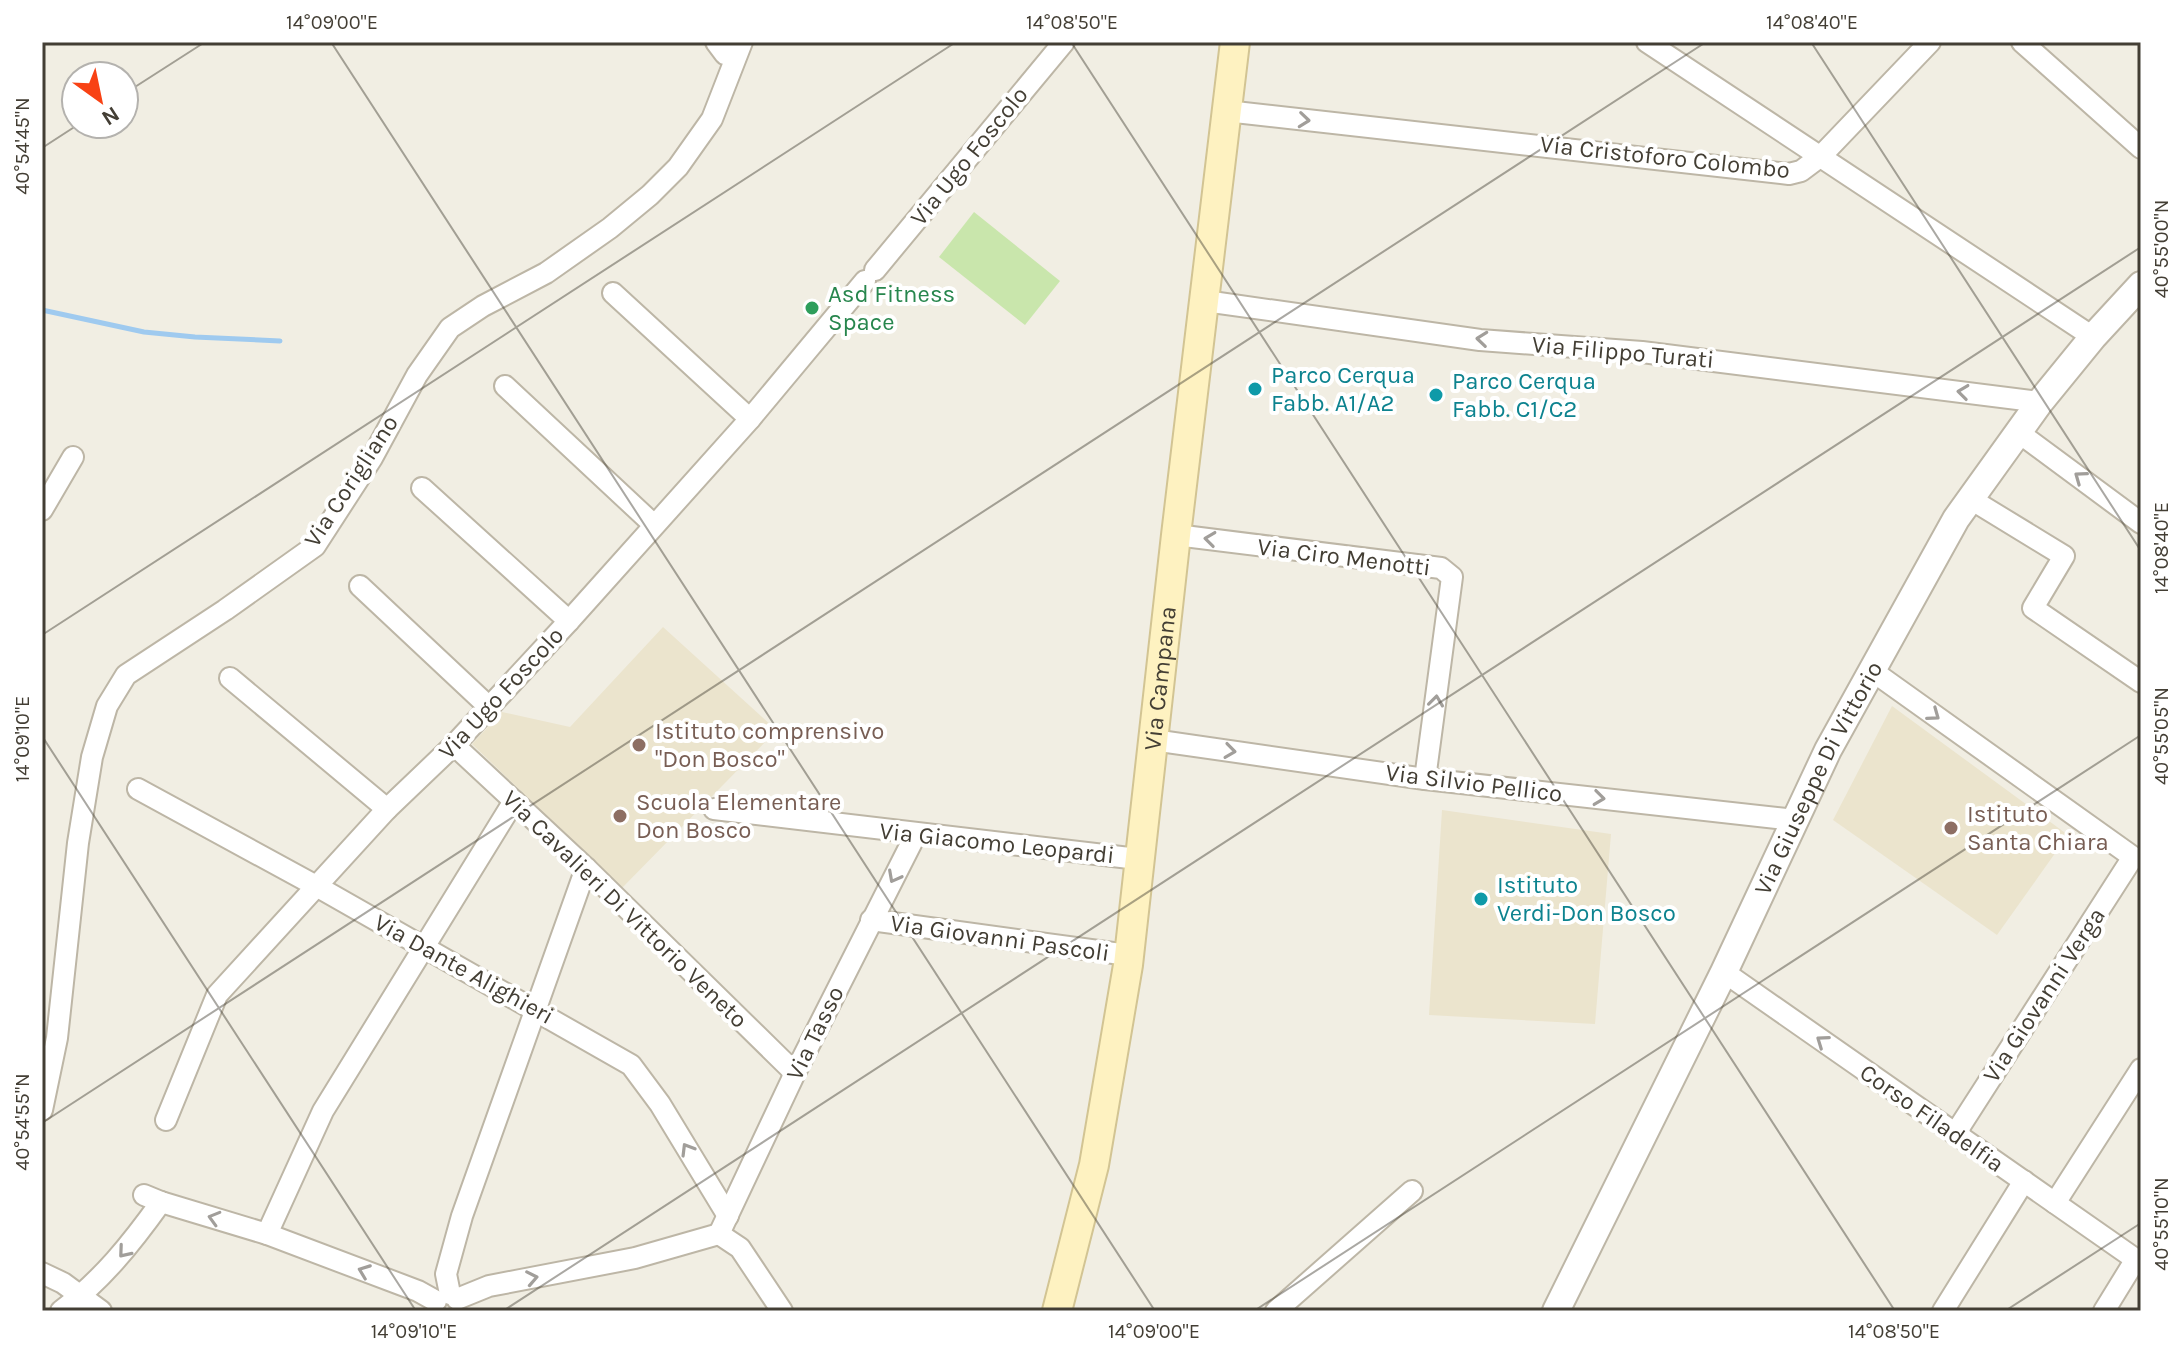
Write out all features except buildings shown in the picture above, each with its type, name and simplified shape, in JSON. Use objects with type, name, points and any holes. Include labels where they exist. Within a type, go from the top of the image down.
[{"type":"main road","name":"Via Campana","points":[[1057,1311],[1094,1165],[1128,955],[1235,42]]},
{"type":"street","name":"Via Corigliano","points":[[42,1110],[57,1038],[78,843],[92,757],[107,706],[126,675],[315,546],[372,458],[417,375],[450,328],[483,306],[546,273],[610,228],[678,167],[712,119],[742,42]]},
{"type":"street","name":"Via Ugo Foscolo","points":[[166,1120],[217,995],[387,809],[454,745],[569,621],[750,419],[1064,42]]},
{"type":"street","points":[[1647,42],[1821,156],[1930,42]]},
{"type":"street","points":[[2022,42],[2141,148]]},
{"type":"street","name":"Via Cristoforo Colombo","points":[[1226,111],[1789,174],[1801,171],[1821,156],[2093,337]]},
{"type":"street","name":"Via Giuseppe Di Vittorio","points":[[1556,1311],[1724,972],[1828,750],[1969,498],[2040,402],[2141,285]]},
{"type":"street","points":[[613,293],[750,419]]},
{"type":"street","name":"Via Filippo Turati","points":[[1205,301],[1480,340],[1642,352],[2040,402]]},
{"type":"street","points":[[505,386],[654,525]]},
{"type":"street","points":[[2018,432],[2141,523]]},
{"type":"street","points":[[42,510],[73,457]]},
{"type":"street","points":[[422,488],[569,621]]},
{"type":"street","points":[[1969,498],[2064,556],[2033,608],[2141,682]]},
{"type":"street","name":"Via Ciro Menotti","points":[[1176,535],[1441,568],[1452,577],[1425,779]]},
{"type":"street","points":[[360,586],[488,706]]},
{"type":"street","name":"Via Giovanni Verga","points":[[1871,670],[2133,857],[1955,1134]]},
{"type":"street","points":[[230,678],[387,809]]},
{"type":"street","name":"Via Silvio Pellico","points":[[1153,740],[1425,779],[1795,820]]},
{"type":"street","name":"Via Cavalieri Di Vittorio Veneto","points":[[454,745],[586,868],[795,1073]]},
{"type":"street","name":"Via Dante Alighieri","points":[[138,789],[537,1009],[631,1065],[660,1104],[724,1225],[782,1311]]},
{"type":"street","points":[[267,1234],[323,1111],[514,801]]},
{"type":"street","name":"Via Giacomo Leopardi","points":[[714,809],[1138,859]]},
{"type":"street","name":"Via Tasso","points":[[724,1225],[795,1073],[916,834]]},
{"type":"street","points":[[448,1303],[446,1274],[451,1250],[586,868]]},
{"type":"street","name":"Via Giovanni Pascoli","points":[[871,920],[1128,955]]},
{"type":"street","name":"Corso Filadelfia","points":[[1724,972],[2138,1261]]},
{"type":"street","points":[[2055,1203],[2141,1069]]},
{"type":"street","points":[[1943,1311],[2024,1181]]},
{"type":"street","points":[[1276,1311],[1412,1191]]},
{"type":"street","points":[[61,1311],[81,1296],[126,1251],[153,1199],[267,1234],[448,1303],[489,1286],[635,1258],[724,1225]]},
{"type":"street","points":[[2104,1311],[2138,1261]]},
{"type":"street","points":[[42,1273],[63,1283],[101,1311]]},
{"type":"shaded area","name":"Scuola Elementare Don Bosco","points":[[663,627],[775,732],[622,888],[472,744],[502,712],[570,727]]},
{"type":"shaded area","name":"Istituto Santa Chiara","points":[[1892,706],[2068,835],[1997,935],[1833,820]]},
{"type":"shaded area","points":[[1442,810],[1611,834],[1595,1024],[1429,1015]]},
{"type":"green space","points":[[974,212],[1060,281],[1025,325],[939,257]]},
{"type":"waterway","points":[[42,310],[144,332],[280,341]]},
{"type":"place","name":"Asd Fitness Space","points":[[812,308]]},
{"type":"place","name":"Parco Cerqua Fabb. A1/A2","points":[[1255,389]]},
{"type":"place","name":"Parco Cerqua Fabb. C1/C2","points":[[1436,395]]},
{"type":"place","name":"Istituto comprensivo \"Don Bosco\"","points":[[639,745]]},
{"type":"place","name":"Scuola Elementare Don Bosco","points":[[620,816]]},
{"type":"place","name":"Istituto Santa Chiara","points":[[1951,828]]},
{"type":"place","name":"Istituto Verdi-Don Bosco","points":[[1481,899]]}]
